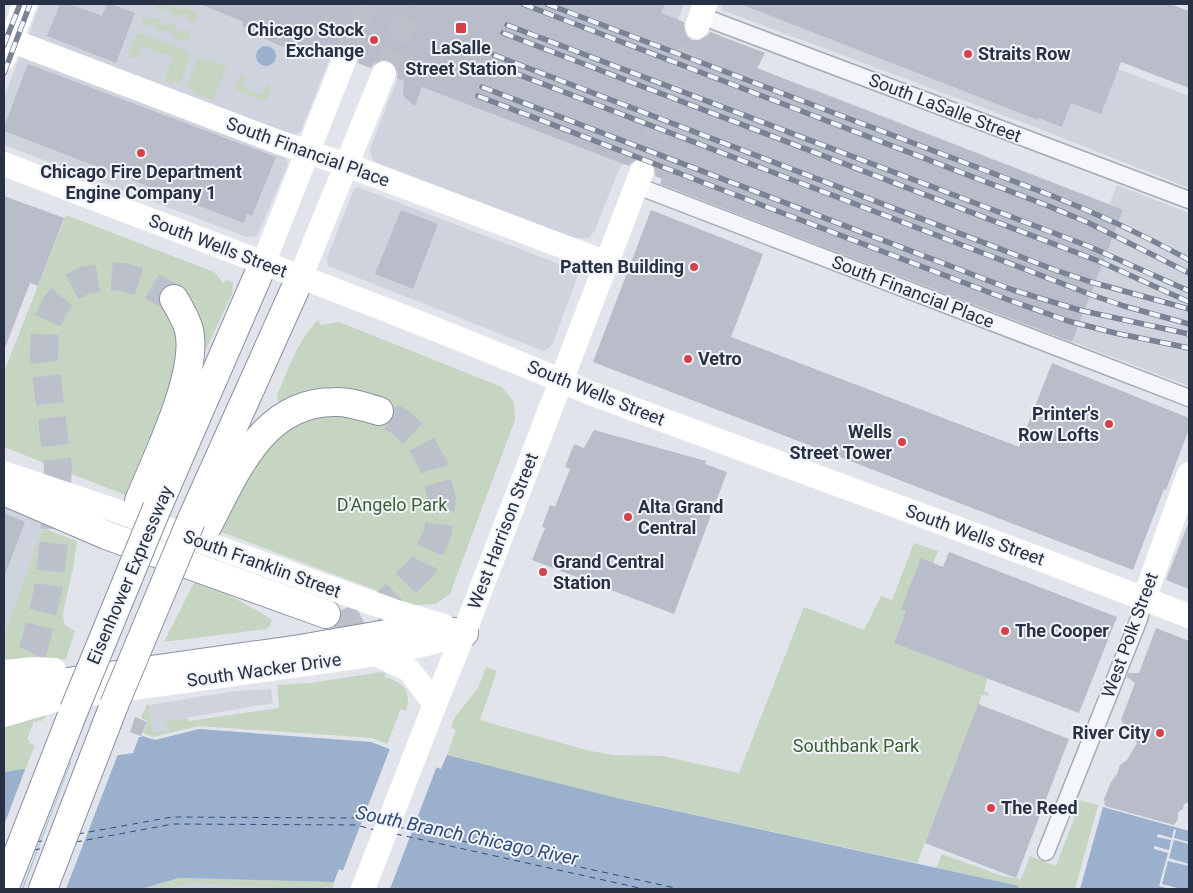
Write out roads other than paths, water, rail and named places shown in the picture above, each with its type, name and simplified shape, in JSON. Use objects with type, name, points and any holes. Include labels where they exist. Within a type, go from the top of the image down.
[{"type":"highway","name":"Eisenhower Expressway","points":[[4,889],[56,755],[68,704],[97,652],[148,505],[263,264]]},
{"type":"highway","name":"Eisenhower Expressway","points":[[43,889],[130,664],[185,571],[199,524],[300,278]]},
{"type":"highway","points":[[148,505],[182,392],[189,358],[189,331],[183,314],[174,299]]},
{"type":"highway","points":[[199,524],[251,447],[262,434],[286,415],[310,404],[333,402],[345,402],[379,410]]},
{"type":"highway","points":[[4,490],[106,534],[331,622],[175,651],[54,670],[34,677],[4,683]]},
{"type":"highway","points":[[4,691],[300,649],[404,631],[430,630],[464,633]]},
{"type":"highway","points":[[4,706],[68,704]]},
{"type":"main road","points":[[7,49],[25,4]]},
{"type":"main road","name":"South Financial Place","points":[[7,49],[347,165],[607,263]]},
{"type":"main road","points":[[263,264],[345,58]]},
{"type":"main road","points":[[300,278],[384,73]]},
{"type":"main road","name":"South Wells Street","points":[[4,164],[300,278],[590,393],[1189,616]]},
{"type":"main road","name":"West Harrison Street","points":[[363,888],[434,704],[464,633],[639,179]]},
{"type":"main road","name":"South Franklin Street","points":[[4,473],[114,510],[397,612],[464,633]]},
{"type":"main road","name":"West Polk Street","points":[[1144,598],[1188,481]]},
{"type":"main road","name":"South Wacker Drive","points":[[4,715],[376,654],[427,644],[464,633]]},
{"type":"main road","points":[[376,654],[409,670],[434,704]]},
{"type":"main road","points":[[4,672],[54,670]]},
{"type":"street","name":"South LaSalle Street","points":[[701,16],[1189,200]]},
{"type":"street","name":"South Financial Place","points":[[639,179],[798,247],[1189,398]]},
{"type":"street","name":"West Polk Street","points":[[1046,852],[1139,619],[1144,598]]},
{"type":"water","points":[[266,46],[273,49],[276,56],[273,63],[266,66],[259,63],[256,56],[259,49]]},
{"type":"water","name":"South Branch Chicago River","points":[[199,729],[371,742],[441,769],[447,755],[617,798],[1019,886],[1017,889],[391,889],[339,869],[334,882],[179,878],[141,889],[4,889],[4,772],[133,753],[139,737],[142,736],[155,740]]},
{"type":"water","points":[[1103,807],[1189,831],[1189,889],[1080,889]]},
{"type":"tunnel","points":[[345,58],[366,4]]},
{"type":"tunnel","points":[[384,73],[412,4]]},
{"type":"tunnel","points":[[642,171],[697,27]]},
{"type":"tunnel","points":[[11,689],[33,651],[48,591],[54,541],[58,467],[44,356],[45,328],[55,305],[70,288],[85,280],[111,276],[124,277],[150,285],[174,299]]},
{"type":"tunnel","points":[[336,629],[386,603],[423,566],[438,532],[442,499],[434,467],[420,441],[399,421],[379,411]]},
{"type":"railway","points":[[4,45],[20,4]]},
{"type":"railway","points":[[4,73],[30,4]]},
{"type":"railway","points":[[523,4],[1046,205],[1089,223],[1189,273]]},
{"type":"railway","points":[[547,4],[1050,195],[1121,225],[1189,260]]},
{"type":"railway","points":[[507,25],[1088,246],[1189,291]]},
{"type":"railway","points":[[503,33],[1101,262],[1189,302]]},
{"type":"railway","points":[[494,55],[1055,270],[1189,309]]},
{"type":"railway","points":[[491,64],[1092,295],[1189,324]]},
{"type":"railway","points":[[482,87],[1013,290],[1079,310],[1189,334]]},
{"type":"railway","points":[[478,96],[1068,321],[1189,348]]},
{"type":"place","name":"LaSalle Street Station","points":[[461,28]]},
{"type":"place","name":"Chicago Stock Exchange","points":[[374,40]]},
{"type":"place","name":"Straits Row","points":[[968,54]]},
{"type":"place","name":"Chicago Fire Department Engine Company 1","points":[[141,153]]},
{"type":"place","name":"Patten Building","points":[[694,267]]},
{"type":"place","name":"Vetro","points":[[688,359]]},
{"type":"place","name":"Printer's Row Lofts","points":[[1109,424]]},
{"type":"place","name":"Wells Street Tower","points":[[902,442]]},
{"type":"place","name":"Alta Grand Central","points":[[628,517]]},
{"type":"place","name":"Grand Central Station","points":[[543,572]]},
{"type":"place","name":"The Cooper","points":[[1005,631]]},
{"type":"place","name":"River City","points":[[1160,733]]},
{"type":"place","name":"The Reed","points":[[991,808]]},
{"type":"park label","name":"D'Angelo Park","points":[[392,505]]},
{"type":"park label","name":"Southbank Park","points":[[856,746]]}]
